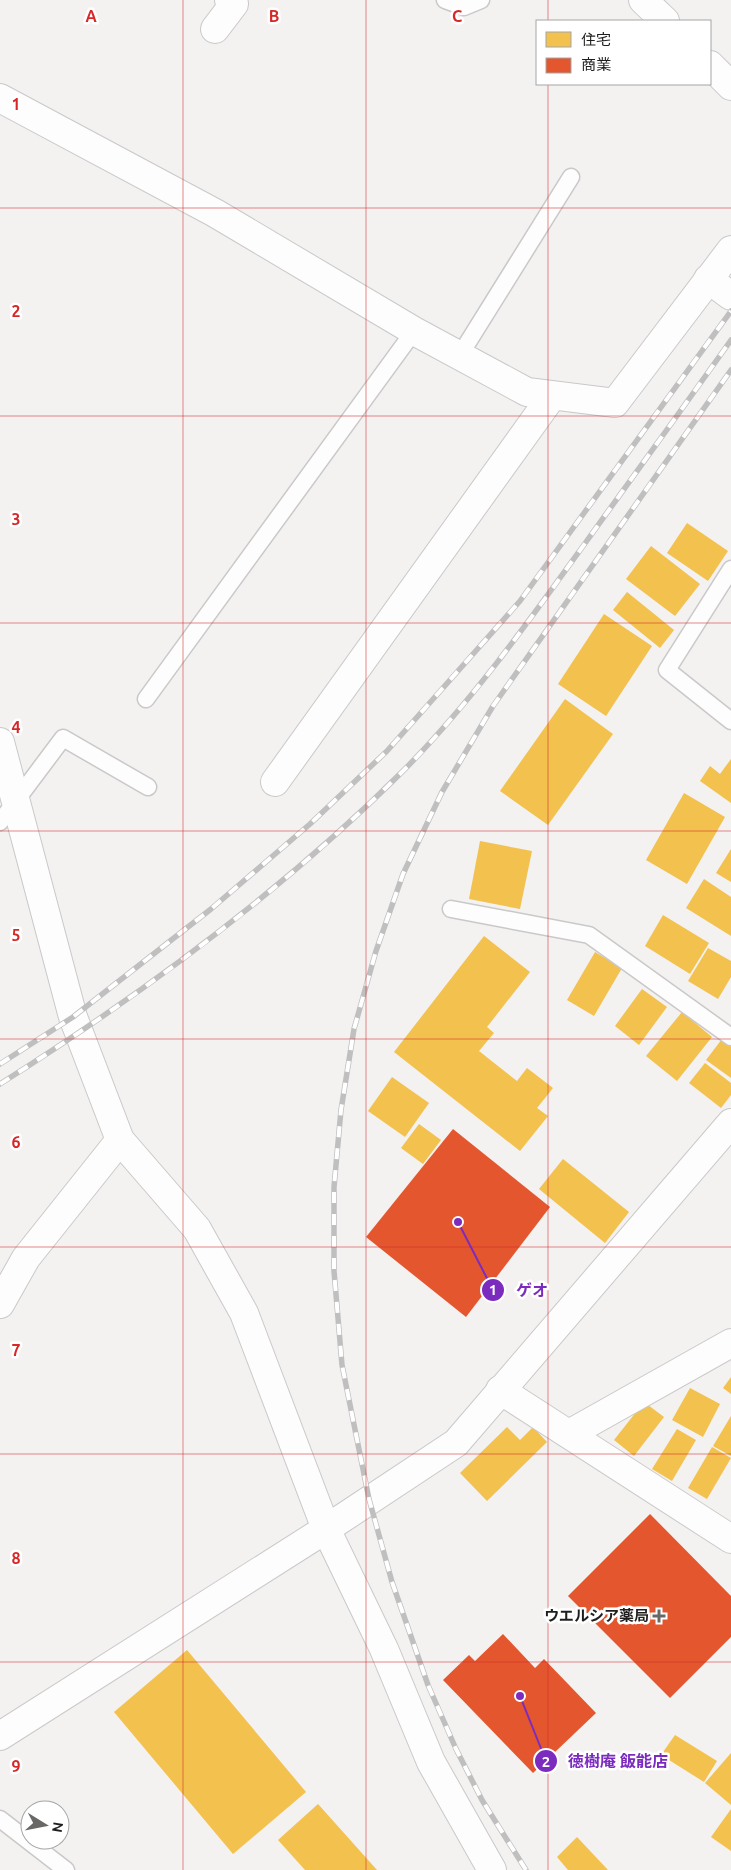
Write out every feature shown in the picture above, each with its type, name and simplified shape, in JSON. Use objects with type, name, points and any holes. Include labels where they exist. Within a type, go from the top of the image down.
[{"type":"street","points":[[215,29],[234,4],[229,0]]},
{"type":"street","points":[[643,0],[663,20]]},
{"type":"street","points":[[711,66],[731,86]]},
{"type":"street","points":[[0,98],[215,213],[414,331],[527,392],[615,402],[731,250]]},
{"type":"street","points":[[708,279],[731,296]]},
{"type":"street","points":[[275,782],[552,396]]},
{"type":"street","points":[[0,742],[8,812],[73,1017],[120,1140],[197,1229],[244,1313],[326,1529],[384,1649],[431,1762],[492,1870]]},
{"type":"street","points":[[0,1736],[326,1529],[456,1443],[731,1123]]},
{"type":"street","points":[[0,1304],[26,1258],[120,1140]]},
{"type":"street","points":[[569,1434],[731,1343]]},
{"type":"street","points":[[500,1390],[731,1539]]},
{"type":"lane","points":[[444,0],[464,7],[482,0]]},
{"type":"lane","points":[[460,355],[571,177]]},
{"type":"lane","points":[[146,699],[414,331]]},
{"type":"lane","points":[[731,569],[667,670],[731,721]]},
{"type":"lane","points":[[8,812],[63,738],[148,787]]},
{"type":"lane","points":[[451,909],[589,934],[731,1037]]},
{"type":"lane","points":[[0,1819],[66,1870]]},
{"type":"building: 住宅","points":[[687,523],[728,551],[708,581],[667,553]]},
{"type":"building: 住宅","points":[[651,546],[700,584],[675,616],[626,579]]},
{"type":"building: 住宅","points":[[627,592],[674,630],[660,648],[613,610]]},
{"type":"building: 住宅","points":[[604,614],[652,646],[606,716],[558,684]]},
{"type":"building: 住宅","points":[[565,699],[613,734],[548,825],[500,791]]},
{"type":"building: 住宅","points":[[731,759],[731,803],[700,781],[710,766],[720,774]]},
{"type":"building: 住宅","points":[[684,793],[725,817],[687,884],[646,860]]},
{"type":"building: 住宅","points":[[480,841],[532,851],[520,909],[469,899]]},
{"type":"building: 住宅","points":[[731,849],[731,882],[716,873]]},
{"type":"building: 住宅","points":[[704,879],[731,897],[731,936],[686,908]]},
{"type":"building: 住宅","points":[[663,915],[709,943],[690,974],[645,946]]},
{"type":"building: 住宅","points":[[484,936],[530,972],[487,1027],[494,1033],[479,1051],[517,1081],[527,1068],[553,1088],[537,1108],[548,1116],[520,1151],[394,1052]]},
{"type":"building: 住宅","points":[[708,948],[731,961],[731,977],[718,999],[688,981]]},
{"type":"building: 住宅","points":[[595,952],[622,968],[594,1016],[567,1000]]},
{"type":"building: 住宅","points":[[642,989],[667,1007],[639,1045],[615,1026]]},
{"type":"building: 住宅","points":[[682,1012],[712,1037],[677,1081],[646,1056]]},
{"type":"building: 住宅","points":[[722,1039],[731,1045],[731,1078],[706,1060]]},
{"type":"building: 住宅","points":[[705,1063],[731,1083],[731,1095],[721,1108],[689,1083]]},
{"type":"building: 住宅","points":[[392,1077],[429,1103],[405,1137],[368,1111]]},
{"type":"building: 住宅","points":[[419,1124],[441,1140],[423,1164],[401,1148]]},
{"type":"building: 住宅","points":[[563,1159],[629,1212],[605,1243],[539,1189]]},
{"type":"building: 住宅","points":[[731,1377],[731,1394],[723,1388]]},
{"type":"building: 住宅","points":[[690,1388],[720,1404],[703,1437],[672,1420]]},
{"type":"building: 住宅","points":[[644,1402],[664,1417],[634,1456],[614,1440]]},
{"type":"building: 住宅","points":[[731,1416],[731,1456],[713,1446]]},
{"type":"building: 住宅","points":[[507,1427],[520,1440],[533,1427],[547,1442],[487,1501],[460,1473]]},
{"type":"building: 住宅","points":[[677,1429],[696,1440],[672,1481],[652,1469]]},
{"type":"building: 住宅","points":[[712,1447],[731,1458],[707,1499],[688,1488]]},
{"type":"building: 住宅","points":[[187,1650],[306,1792],[233,1854],[114,1712]]},
{"type":"building: 住宅","points":[[675,1735],[717,1761],[704,1782],[661,1755]]},
{"type":"building: 住宅","points":[[731,1753],[731,1805],[705,1783]]},
{"type":"building: 住宅","points":[[318,1804],[377,1870],[305,1870],[278,1840]]},
{"type":"building: 住宅","points":[[731,1809],[731,1851],[711,1837]]},
{"type":"building: 住宅","points":[[577,1837],[608,1870],[568,1870],[557,1857]]},
{"type":"building: 商業","points":[[453,1129],[550,1207],[466,1317],[366,1237]]},
{"type":"building: 商業","name":"ウエルシア薬局","points":[[650,1514],[731,1596],[731,1637],[670,1698],[568,1596]]},
{"type":"building: 商業","points":[[503,1634],[535,1668],[544,1659],[596,1713],[533,1773],[443,1680],[469,1655],[475,1661]]},
{"type":"railway","points":[[0,1064],[73,1017],[211,909],[310,824],[387,751],[520,601],[731,311]]},
{"type":"railway","points":[[0,1084],[107,1013],[211,938],[311,856],[359,814],[405,769],[454,716],[522,630],[731,340]]},
{"type":"railway","points":[[526,1870],[482,1800],[456,1749],[428,1685],[392,1582],[369,1499],[342,1365],[334,1271],[334,1187],[341,1110],[354,1029],[376,951],[403,874],[442,792],[493,706],[731,370]]},
{"type":"place","name":"ゲオ","points":[[458,1222]]},
{"type":"place","name":"ウエルシア薬局","points":[[659,1616]]},
{"type":"place","name":"徳樹庵 飯能店","points":[[520,1696]]}]
